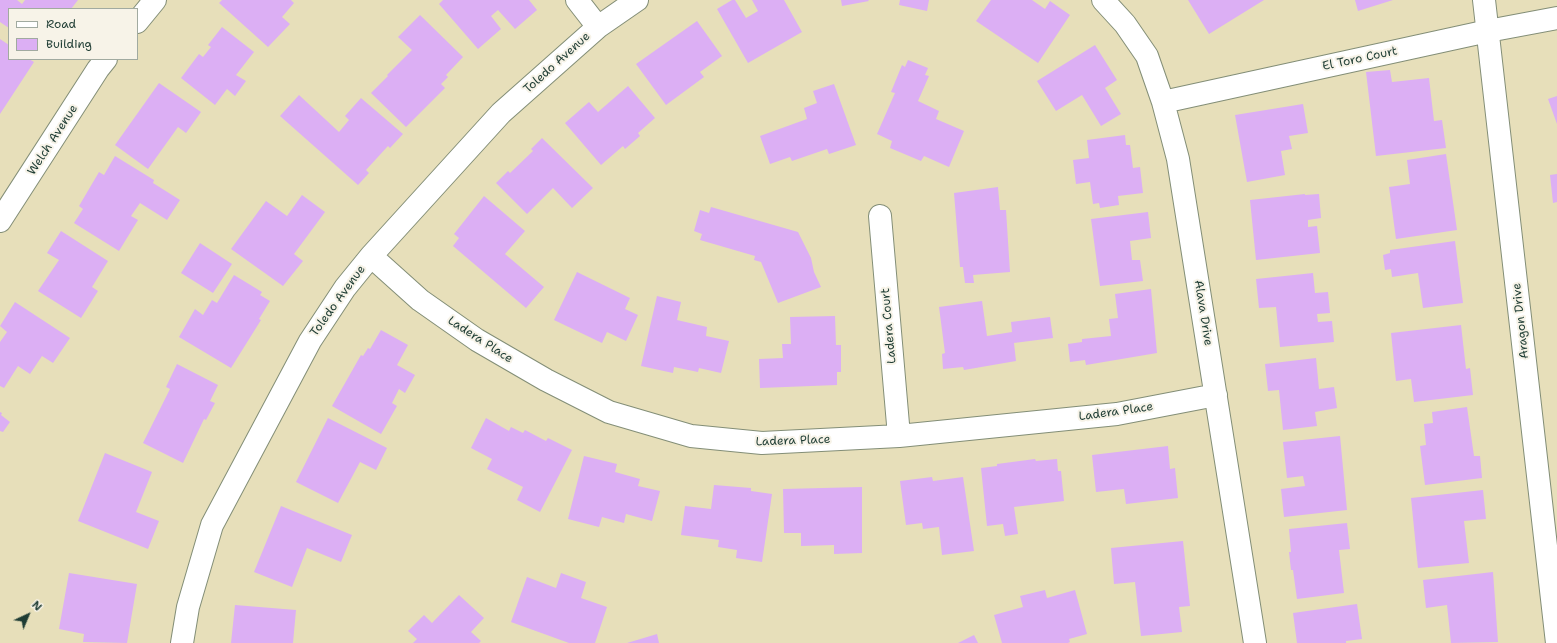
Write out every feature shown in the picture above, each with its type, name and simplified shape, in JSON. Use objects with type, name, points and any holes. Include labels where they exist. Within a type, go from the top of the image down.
[{"type":"street","points":[[138,21],[155,0]]},
{"type":"street","points":[[577,0],[598,27],[637,0]]},
{"type":"street","name":"Alava Drive","points":[[1103,0],[1125,24],[1147,56],[1163,102],[1178,159],[1255,643]]},
{"type":"street","name":"Aragon Drive","points":[[1484,0],[1557,643]]},
{"type":"street","name":"El Toro Court","points":[[1163,102],[1488,31],[1557,18]]},
{"type":"street","name":"Toledo Avenue","points":[[182,643],[188,606],[212,525],[310,340],[345,288],[371,256],[502,113],[598,27]]},
{"type":"street","name":"Welch Avenue","points":[[0,222],[7,195],[105,60]]},
{"type":"street","name":"Ladera Court","points":[[880,216],[899,436]]},
{"type":"street","name":"Ladera Place","points":[[371,256],[420,300],[477,340],[546,380],[609,412],[691,436],[762,443],[899,436],[1117,414],[1216,394]]},
{"type":"building","points":[[0,0],[17,0],[22,4],[25,0],[78,0],[72,8],[8,8],[8,27],[0,22]]},
{"type":"building","points":[[222,0],[291,0],[294,3],[282,17],[290,24],[268,47],[219,3]]},
{"type":"building","points":[[443,0],[529,0],[537,10],[515,29],[498,10],[491,16],[501,29],[478,49],[439,4]]},
{"type":"building","points":[[732,0],[735,0],[746,18],[758,11],[752,0],[784,0],[802,32],[748,63],[717,9]]},
{"type":"building","points":[[841,0],[868,0],[869,1],[842,6]]},
{"type":"building","points":[[900,0],[929,0],[927,11],[899,5]]},
{"type":"building","points":[[991,0],[1032,0],[1045,9],[1050,1],[1070,15],[1038,63],[976,21]]},
{"type":"building","points":[[1188,0],[1264,0],[1209,34]]},
{"type":"building","points":[[1355,0],[1393,0],[1358,11]]},
{"type":"building","points":[[420,15],[463,57],[446,75],[448,77],[441,84],[445,88],[406,127],[371,93],[412,50],[398,37]]},
{"type":"building","points":[[697,21],[722,56],[700,72],[704,77],[666,105],[636,64]]},
{"type":"building","points":[[222,27],[254,52],[236,75],[246,81],[235,96],[227,89],[215,105],[181,78],[199,54],[203,57],[211,47],[208,45]]},
{"type":"building","points":[[0,39],[8,44],[8,60],[31,60],[34,62],[0,114]]},
{"type":"building","points":[[1095,45],[1117,80],[1105,88],[1121,114],[1101,126],[1082,95],[1056,111],[1037,81]]},
{"type":"building","points":[[908,60],[928,68],[925,75],[929,76],[918,101],[939,111],[936,119],[964,131],[949,167],[924,156],[921,161],[890,148],[892,141],[877,134],[895,93],[891,92],[902,65],[905,67]]},
{"type":"building","points":[[1390,70],[1392,82],[1429,78],[1434,121],[1442,120],[1446,148],[1376,156],[1366,72]]},
{"type":"building","points":[[159,83],[201,112],[186,133],[178,127],[148,169],[115,145]]},
{"type":"building","points":[[834,84],[856,145],[829,154],[827,149],[792,161],[790,157],[770,164],[760,136],[807,119],[804,108],[817,103],[813,91]]},
{"type":"building","points":[[628,86],[655,118],[638,133],[640,136],[625,149],[623,146],[601,165],[565,123],[589,102],[598,112]]},
{"type":"building","points":[[299,95],[339,132],[349,120],[345,116],[361,98],[403,134],[390,148],[388,146],[366,170],[369,173],[358,185],[280,116]]},
{"type":"building","points":[[1557,96],[1557,124],[1548,99]]},
{"type":"building","points":[[1303,104],[1308,133],[1289,136],[1292,149],[1281,151],[1285,175],[1247,182],[1235,115]]},
{"type":"building","points":[[1125,135],[1126,145],[1130,145],[1133,168],[1140,167],[1143,193],[1118,196],[1119,205],[1100,208],[1099,203],[1093,204],[1090,182],[1076,184],[1073,160],[1089,158],[1087,140]]},
{"type":"building","points":[[542,138],[593,188],[572,208],[553,188],[527,214],[496,183],[508,171],[510,173],[533,151],[531,149]]},
{"type":"building","points":[[1446,154],[1457,230],[1396,239],[1389,187],[1410,184],[1407,160]]},
{"type":"building","points":[[115,156],[154,180],[153,183],[180,200],[167,220],[140,203],[131,216],[138,220],[119,251],[74,223],[83,209],[79,206],[99,172],[104,175]]},
{"type":"building","points":[[1557,174],[1557,202],[1553,203],[1550,175]]},
{"type":"building","points":[[998,187],[1000,210],[1006,210],[1010,272],[973,275],[974,283],[965,283],[963,267],[960,267],[954,193]]},
{"type":"building","points":[[1305,194],[1319,194],[1321,218],[1308,220],[1308,227],[1317,226],[1320,253],[1256,260],[1250,200]]},
{"type":"building","points":[[302,195],[325,212],[294,254],[303,261],[283,286],[231,249],[266,201],[287,216]]},
{"type":"building","points":[[484,196],[525,231],[505,254],[544,287],[526,308],[453,246],[459,238],[454,234]]},
{"type":"building","points":[[711,207],[798,232],[811,258],[814,272],[821,287],[778,303],[761,262],[754,260],[755,256],[700,240],[702,234],[694,231],[700,210],[709,213]]},
{"type":"building","points":[[1148,212],[1151,238],[1130,241],[1132,260],[1140,260],[1143,281],[1100,286],[1091,219]]},
{"type":"building","points":[[61,231],[108,261],[92,287],[98,291],[81,318],[38,291],[59,260],[47,253]]},
{"type":"building","points":[[1455,241],[1463,303],[1423,308],[1418,273],[1392,277],[1391,269],[1385,270],[1383,255],[1390,253],[1390,250]]},
{"type":"building","points":[[200,243],[232,264],[213,293],[181,273]]},
{"type":"building","points":[[577,272],[630,298],[625,309],[638,315],[626,341],[607,332],[602,343],[554,320]]},
{"type":"building","points":[[1313,273],[1315,293],[1328,292],[1330,313],[1317,314],[1318,322],[1332,321],[1334,342],[1280,347],[1276,307],[1259,308],[1256,279]]},
{"type":"building","points":[[234,275],[262,292],[260,295],[270,301],[259,319],[261,320],[231,368],[179,337],[195,309],[203,315],[212,300],[217,303]]},
{"type":"building","points":[[1151,289],[1157,353],[1086,365],[1085,360],[1070,362],[1068,344],[1082,342],[1082,339],[1111,336],[1109,319],[1118,318],[1115,294]]},
{"type":"building","points":[[657,296],[681,302],[677,320],[707,327],[706,336],[729,341],[721,373],[699,368],[698,372],[674,367],[673,373],[641,366]]},
{"type":"building","points":[[982,301],[987,336],[1012,332],[1011,322],[1050,317],[1053,338],[1014,343],[1016,361],[964,370],[963,367],[943,369],[942,354],[945,353],[939,307]]},
{"type":"building","points":[[15,302],[70,338],[53,363],[42,356],[30,374],[18,366],[4,388],[0,386],[0,342],[7,332],[0,326]]},
{"type":"building","points":[[835,316],[836,345],[841,345],[841,372],[837,372],[837,385],[760,388],[759,359],[783,358],[782,344],[791,344],[790,317]]},
{"type":"building","points":[[1461,325],[1466,369],[1470,368],[1473,395],[1414,402],[1411,379],[1396,381],[1391,333]]},
{"type":"building","points":[[381,330],[408,345],[397,365],[415,375],[405,393],[399,389],[392,403],[397,406],[381,434],[332,406],[361,355],[363,356],[368,348],[370,349]]},
{"type":"building","points":[[1316,358],[1319,389],[1334,387],[1337,408],[1315,412],[1317,426],[1283,430],[1279,390],[1268,391],[1265,364]]},
{"type":"building","points":[[177,364],[218,385],[210,401],[215,403],[206,420],[204,419],[183,463],[143,443],[170,389],[166,387]]},
{"type":"building","points":[[1467,407],[1474,456],[1480,456],[1482,478],[1425,485],[1420,446],[1426,445],[1424,424],[1433,423],[1432,412]]},
{"type":"building","points":[[0,412],[2,413],[1,415],[10,422],[3,432],[0,431]]},
{"type":"building","points":[[328,418],[387,448],[376,470],[360,462],[338,503],[296,482]]},
{"type":"building","points":[[486,418],[509,431],[511,427],[523,433],[525,430],[546,441],[548,438],[572,450],[540,512],[517,500],[523,487],[487,469],[492,459],[471,448]]},
{"type":"building","points":[[1340,436],[1347,510],[1284,517],[1281,489],[1305,486],[1303,476],[1287,478],[1283,442]]},
{"type":"building","points":[[1168,446],[1170,469],[1175,468],[1178,498],[1126,504],[1124,489],[1096,492],[1092,455]]},
{"type":"building","points":[[105,453],[152,472],[136,512],[159,521],[148,549],[78,521]]},
{"type":"building","points":[[584,456],[617,464],[615,472],[640,479],[638,486],[660,491],[652,521],[626,514],[624,523],[602,517],[599,527],[568,519]]},
{"type":"building","points":[[1035,459],[1036,461],[1057,459],[1058,471],[1061,471],[1064,501],[1014,507],[1018,534],[1005,536],[1003,524],[987,526],[981,468],[997,466],[997,464]]},
{"type":"building","points":[[932,477],[933,481],[963,477],[974,551],[942,555],[939,527],[923,529],[922,523],[906,525],[900,481]]},
{"type":"building","points":[[714,485],[751,488],[751,491],[772,494],[762,562],[736,558],[737,550],[718,547],[719,540],[681,535],[685,506],[711,509]]},
{"type":"building","points":[[862,487],[862,553],[834,554],[834,545],[801,546],[801,533],[784,533],[783,489]]},
{"type":"building","points":[[1483,490],[1486,519],[1464,521],[1469,563],[1418,568],[1411,498]]},
{"type":"building","points":[[281,506],[352,535],[341,562],[307,548],[292,587],[254,572]]},
{"type":"building","points":[[1347,523],[1350,549],[1339,550],[1344,593],[1297,599],[1293,570],[1291,570],[1289,529]]},
{"type":"building","points":[[1183,541],[1190,606],[1179,607],[1182,632],[1141,636],[1135,582],[1114,584],[1111,548]]},
{"type":"building","points":[[1493,572],[1498,642],[1451,643],[1447,605],[1426,608],[1423,580]]},
{"type":"building","points":[[69,573],[137,584],[127,643],[83,642],[84,634],[59,629]]},
{"type":"building","points":[[561,573],[586,582],[581,598],[607,607],[595,643],[569,643],[511,622],[527,577],[556,588]]},
{"type":"building","points":[[1045,590],[1047,598],[1075,590],[1087,634],[1069,639],[1070,642],[1068,643],[1002,643],[994,615],[1023,607],[1020,596]]},
{"type":"building","points":[[459,595],[484,618],[471,632],[481,641],[479,643],[413,643],[417,639],[408,631],[424,615],[432,623]]},
{"type":"building","points":[[1357,604],[1362,639],[1346,641],[1346,643],[1297,643],[1293,613]]},
{"type":"building","points":[[235,605],[296,610],[293,643],[231,643]]},
{"type":"building","points":[[657,634],[659,643],[627,643]]},
{"type":"building","points":[[974,635],[978,643],[958,643]]}]
